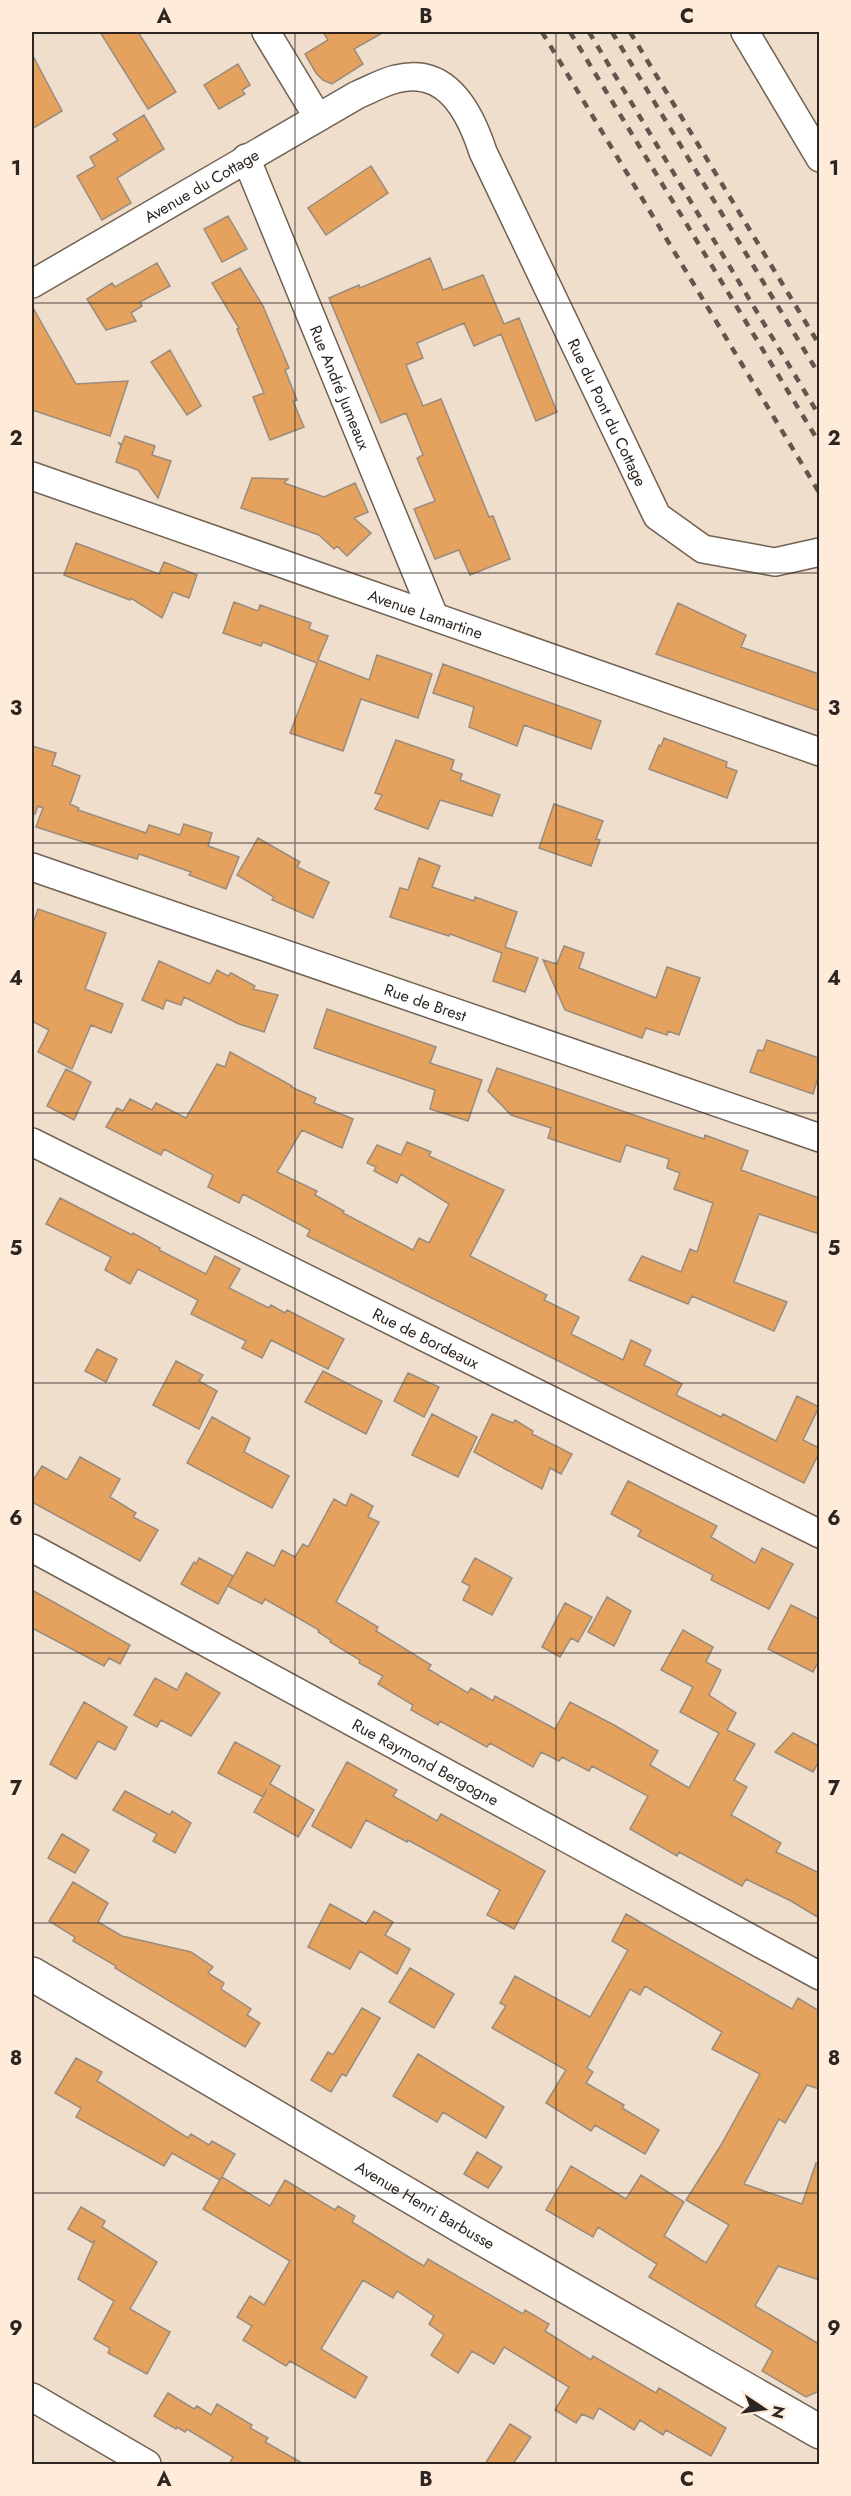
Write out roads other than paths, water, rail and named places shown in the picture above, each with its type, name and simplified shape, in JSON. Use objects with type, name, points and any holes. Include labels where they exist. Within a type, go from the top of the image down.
[{"type":"street","points":[[266,32],[317,116]]},
{"type":"street","points":[[745,32],[819,158]]},
{"type":"street","name":"Avenue du Cottage","points":[[32,284],[317,116],[373,88]]},
{"type":"street","name":"Rue du Pont du Cottage","points":[[373,88],[405,91],[430,100],[441,108],[483,152],[657,516],[703,549],[775,562],[819,552]]},
{"type":"street","name":"Rue André Jumeaux","points":[[246,158],[434,616]]},
{"type":"street","name":"Avenue Lamartine","points":[[32,476],[819,752]]},
{"type":"street","name":"Rue de Brest","points":[[32,867],[819,1138]]},
{"type":"street","name":"Rue de Bordeaux","points":[[32,1142],[819,1534]]},
{"type":"street","name":"Rue Raymond Bergogne","points":[[32,1548],[819,1976]]},
{"type":"street","name":"Avenue Henri Barbusse","points":[[32,1974],[466,2229],[819,2432]]},
{"type":"street","points":[[32,2397],[147,2464]]},
{"type":"railway","points":[[542,32],[820,494]]},
{"type":"railway","points":[[570,32],[820,444]]},
{"type":"railway","points":[[589,32],[820,417]]},
{"type":"railway","points":[[612,32],[820,376]]},
{"type":"railway","points":[[630,32],[820,346]]}]
